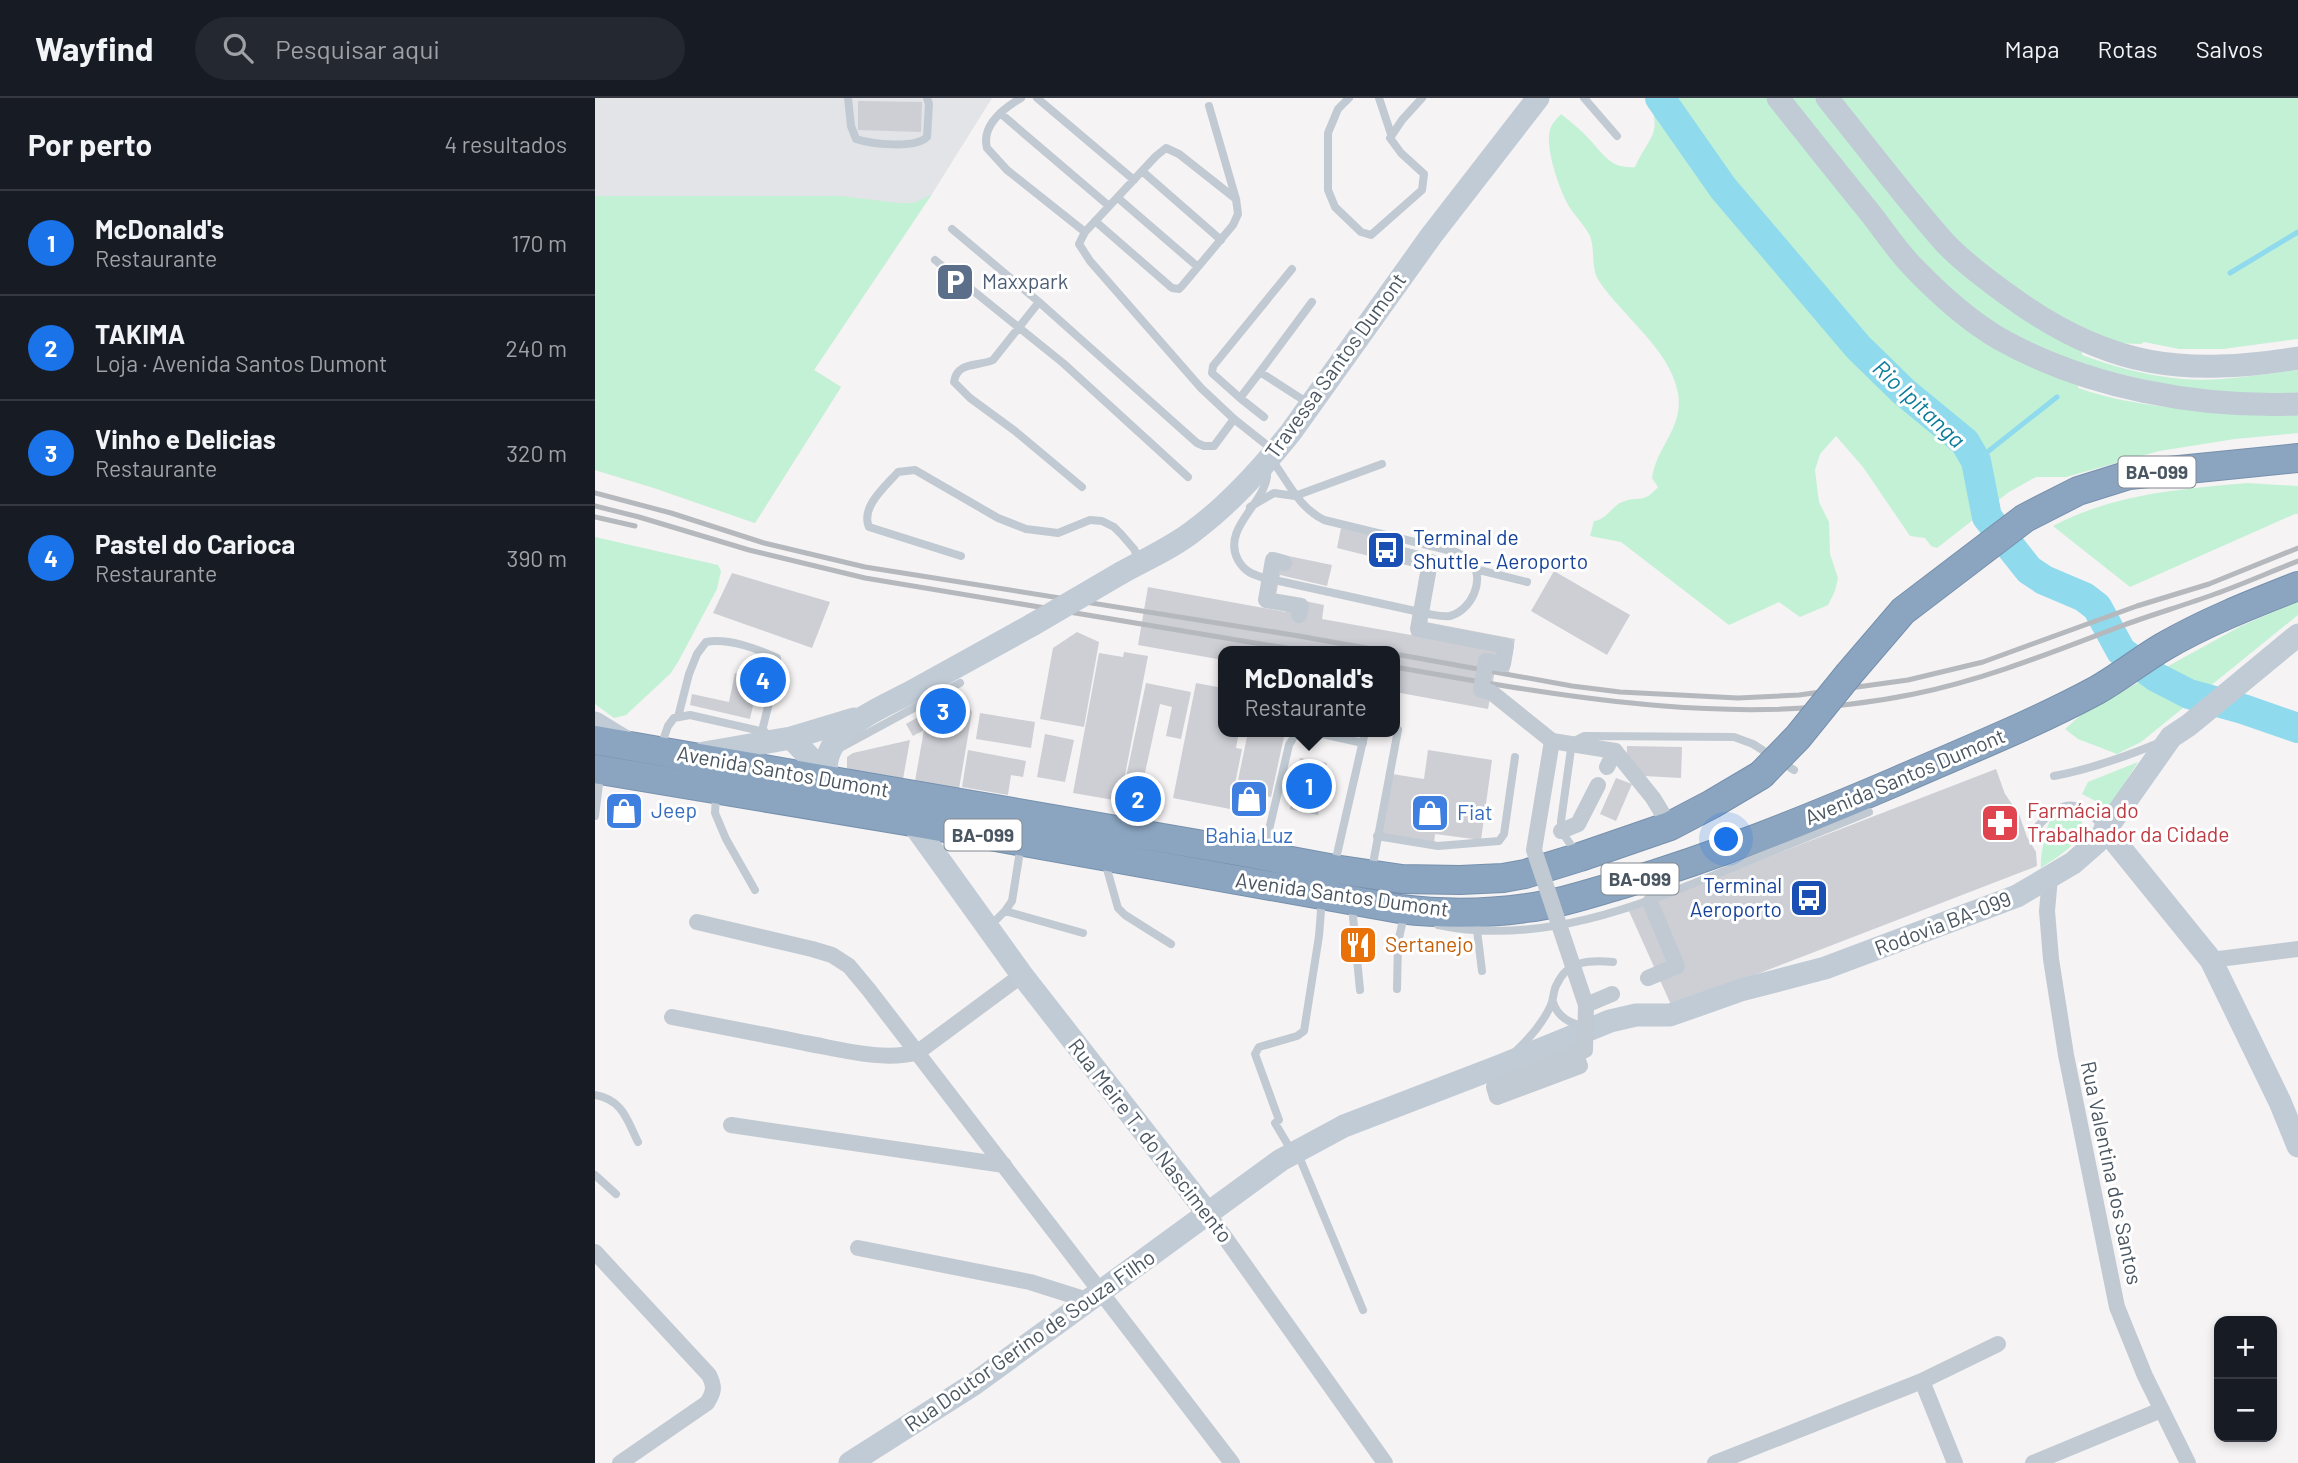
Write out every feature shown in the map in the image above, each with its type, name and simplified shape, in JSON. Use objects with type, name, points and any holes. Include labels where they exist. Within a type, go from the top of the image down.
[{"type":"highway","name":"Avenida Santos Dumont","points":[[595,740],[657,751],[828,770],[1371,875],[1402,879],[1503,878],[1580,857],[1670,826],[1761,775],[1798,737],[1903,611],[2025,518],[2078,491],[2129,475],[2298,458]]},
{"type":"highway","name":"Avenida Santos Dumont","points":[[598,769],[1364,902],[1431,912],[1499,911],[1545,905],[1648,877],[1802,822],[2008,733],[2097,689],[2163,647],[2233,611],[2298,586]]},
{"type":"main road","name":"Travessa Santos Dumont","points":[[828,770],[835,742],[873,712],[1131,568],[1195,530],[1229,501],[1271,458],[1431,236],[1538,98]]},
{"type":"main road","points":[[1778,98],[1913,268],[1967,316],[1999,338],[2046,361],[2083,375],[2134,389],[2243,403],[2298,404]]},
{"type":"main road","points":[[1827,98],[1947,244],[1994,286],[2074,337],[2124,356],[2191,367],[2231,367],[2298,358]]},
{"type":"main road","name":"Rodovia BA-099","points":[[1295,1153],[1344,1126],[1503,1076],[1596,1026],[1622,1017],[1669,1015],[1751,987],[1825,968],[1995,906],[2073,863],[2097,842],[2180,731],[2298,635]]},
{"type":"main road","name":"Travessa Santos Dumont","points":[[657,751],[728,751],[832,727],[873,712]]},
{"type":"main road","points":[[595,723],[657,751]]},
{"type":"main road","points":[[791,738],[828,770]]},
{"type":"main road","name":"Rua Meire T. do Nascimento","points":[[912,822],[1022,975],[1209,1215]]},
{"type":"main road","points":[[2105,829],[2211,960],[2280,1102],[2298,1146]]},
{"type":"main road","name":"Rua Doutor Gerino de Souza Filho","points":[[850,1463],[974,1384],[1281,1160],[1295,1153]]},
{"type":"street","points":[[1387,551],[1430,562],[1418,629],[1506,646],[1503,664],[1486,661],[1481,690],[1491,692],[1552,741],[1615,751],[1653,798],[1670,826]]},
{"type":"street","points":[[1284,563],[1273,560],[1266,600],[1301,606],[1299,615]]},
{"type":"street","points":[[1503,1076],[1577,1058],[1580,1066],[1497,1097],[1494,1087],[1585,1050],[1586,1005],[1534,850],[1552,741]]},
{"type":"street","points":[[1607,767],[1615,751]]},
{"type":"street","points":[[1561,831],[1578,824],[1598,785]]},
{"type":"street","name":"Rua Valentina dos Santos","points":[[2050,877],[2047,911],[2053,972],[2066,1055],[2117,1307],[2130,1344],[2188,1463]]},
{"type":"street","points":[[1649,978],[1677,966],[1650,902]]},
{"type":"street","points":[[697,922],[813,949],[841,960],[869,990],[918,1052],[1004,1165],[1097,1296],[1232,1463]]},
{"type":"street","points":[[2211,960],[2298,949]]},
{"type":"street","points":[[673,1017],[849,1051],[900,1055],[918,1052],[1022,975]]},
{"type":"street","points":[[1586,1005],[1612,994]]},
{"type":"street","points":[[731,1125],[1004,1165]]},
{"type":"street","name":"Rua Meire T. do Nascimento","points":[[1209,1215],[1384,1463]]},
{"type":"street","points":[[858,1248],[1097,1296]]},
{"type":"street","points":[[595,1252],[709,1375],[715,1385],[707,1403],[619,1463]]},
{"type":"street","points":[[1715,1463],[1922,1381],[1999,1344]]},
{"type":"street","points":[[1922,1381],[1955,1463]]},
{"type":"street","points":[[2033,1463],[2161,1410]]},
{"type":"lane","points":[[848,98],[851,126],[856,139],[898,144],[917,143],[927,137],[927,98]]},
{"type":"lane","points":[[1021,98],[1004,108],[993,121],[985,142],[993,157],[1085,232]]},
{"type":"lane","points":[[1037,98],[1134,180]]},
{"type":"lane","points":[[1349,98],[1338,109],[1328,132],[1328,190],[1335,207],[1364,234],[1374,234],[1424,186],[1424,174],[1392,142],[1379,98]]},
{"type":"lane","points":[[1391,134],[1421,98]]},
{"type":"lane","points":[[1584,98],[1618,136]]},
{"type":"lane","points":[[1095,221],[1172,288],[1179,289],[1233,225],[1238,214],[1209,106]]},
{"type":"lane","points":[[1000,113],[1109,206]]},
{"type":"lane","points":[[1236,200],[1170,148],[1163,149],[1085,232],[1079,244],[1090,261],[1201,388],[1271,458],[1295,496],[1317,517],[1456,552],[1470,561],[1475,569],[1476,585],[1468,606],[1448,616],[1427,614]]},
{"type":"lane","points":[[1142,171],[1221,240]]},
{"type":"lane","points":[[1118,198],[1198,267]]},
{"type":"lane","points":[[952,229],[1039,302],[1197,443],[1214,446],[1234,419]]},
{"type":"lane","points":[[935,260],[1020,326],[1188,477]]},
{"type":"lane","points":[[1264,416],[1212,376],[1212,370],[1292,269]]},
{"type":"lane","points":[[1039,302],[993,360],[984,364],[967,365],[958,371],[954,382],[970,398],[1082,486]]},
{"type":"lane","points":[[1240,398],[1312,302]]},
{"type":"lane","points":[[1260,372],[1311,405]]},
{"type":"lane","points":[[1264,578],[1246,572],[1234,552],[1236,535],[1267,481],[1271,458]]},
{"type":"lane","points":[[1250,508],[1274,493],[1295,496],[1382,464]]},
{"type":"lane","points":[[961,556],[869,527],[869,507],[898,472],[915,470],[999,518],[1026,529],[1058,533],[1090,520],[1102,521],[1114,527],[1128,541],[1131,568]]},
{"type":"lane","points":[[1475,569],[1527,582]]},
{"type":"lane","points":[[1279,581],[1415,611]]},
{"type":"lane","points":[[678,717],[697,654],[706,642],[720,639],[777,658],[778,666],[762,731]]},
{"type":"lane","points":[[828,770],[960,683]]},
{"type":"lane","points":[[657,751],[674,718],[689,715],[791,738]]},
{"type":"lane","points":[[2054,776],[2084,771],[2112,762],[2180,731]]},
{"type":"lane","points":[[1580,857],[1561,831],[1561,821],[1571,749],[1576,740],[1584,736],[1734,737],[1753,744],[1794,770]]},
{"type":"lane","points":[[1263,855],[1289,745],[1294,737]]},
{"type":"lane","points":[[1336,737],[1363,743]]},
{"type":"lane","points":[[1334,869],[1364,737]]},
{"type":"lane","points":[[1371,875],[1397,737]]},
{"type":"lane","points":[[1377,836],[1438,846],[1499,841],[1504,834],[1515,757]]},
{"type":"lane","points":[[595,816],[598,769]]},
{"type":"lane","points":[[716,789],[715,813],[726,839],[755,890]]},
{"type":"lane","points":[[2038,826],[2055,809],[2061,806],[2077,806],[2089,811],[2105,829]]},
{"type":"lane","points":[[1433,924],[1477,930],[1535,928],[1610,914],[1650,902],[1869,812]]},
{"type":"lane","points":[[988,928],[1011,901],[1022,842]]},
{"type":"lane","points":[[1104,856],[1118,908],[1171,944]]},
{"type":"lane","points":[[1322,895],[1319,936],[1304,1031],[1297,1036],[1259,1047],[1255,1054],[1279,1120],[1275,1123],[1295,1153],[1363,1310]]},
{"type":"lane","points":[[1360,990],[1353,937],[1364,902],[1422,922]]},
{"type":"lane","points":[[1005,911],[1083,933]]},
{"type":"lane","points":[[1397,989],[1398,942],[1404,916]]},
{"type":"lane","points":[[1477,930],[1482,971]]},
{"type":"lane","points":[[1503,1076],[1538,1028],[1553,1002],[1557,983],[1571,966],[1592,961],[1613,962]]},
{"type":"lane","points":[[1553,1002],[1555,1010],[1571,1023],[1596,1026]]},
{"type":"lane","points":[[595,1096],[614,1101],[622,1110],[638,1142]]},
{"type":"lane","points":[[595,1175],[616,1194]]},
{"type":"shaded area","points":[[595,98],[992,98],[932,194],[814,370],[841,387],[755,523],[595,470]]},
{"type":"green space","points":[[1648,98],[2298,98],[2298,339],[2223,349],[2179,349],[2144,342],[2110,343],[2083,336],[2082,355],[2133,371],[2186,379],[2222,379],[2298,370],[2298,394],[2237,393],[2191,388],[2135,378],[2080,363],[2078,388],[2131,402],[2159,406],[2298,415],[2298,433],[2235,439],[2159,451],[2066,477],[2036,477],[2009,492],[1937,548],[1931,546],[1925,538],[1910,536],[1863,467],[1836,436],[1820,454],[1815,470],[1819,502],[1829,522],[1830,554],[1838,578],[1828,605],[1800,617],[1779,602],[1729,625],[1621,542],[1590,536],[1594,521],[1622,502],[1644,498],[1658,487],[1652,478],[1677,417],[1678,393],[1666,362],[1656,347],[1596,276],[1591,240],[1562,191],[1551,156],[1549,135],[1552,125],[1561,114],[1609,160],[1620,166],[1635,167],[1653,134],[1654,119]]},
{"type":"green space","points":[[932,194],[814,370],[841,387],[755,523],[595,470],[595,196],[841,196],[914,203]]},
{"type":"green space","points":[[2247,483],[2298,486],[2298,514],[2130,587],[2053,526],[2076,515],[2124,500],[2172,491]]},
{"type":"green space","points":[[595,537],[718,565],[721,571],[717,589],[670,674],[626,715],[614,718],[595,704]]},
{"type":"green space","points":[[2298,601],[2298,615],[2141,742],[2117,754],[2078,739],[2065,729],[2083,713],[2241,626]]},
{"type":"green space","points":[[2138,762],[2109,808],[2082,794],[2088,782]]},
{"type":"green space","points":[[2059,813],[2077,817],[2082,822],[2081,830],[2067,849],[2041,868],[2048,825]]},
{"type":"building","points":[[858,101],[922,102],[921,132],[858,130]]},
{"type":"building","points":[[1341,528],[1391,540],[1390,544],[1439,556],[1426,622],[1515,639],[1509,672],[1495,670],[1488,709],[1400,693],[1400,646],[1218,646],[1218,659],[1138,645],[1148,587],[1286,612],[1287,608],[1259,602],[1269,552],[1332,565],[1327,586],[1280,575],[1276,595],[1324,605],[1322,619],[1411,635],[1422,569],[1337,548]]},
{"type":"building","points":[[1554,571],[1630,615],[1607,655],[1531,611]]},
{"type":"building","points":[[732,573],[830,602],[812,648],[713,613]]},
{"type":"building","points":[[1077,632],[1099,642],[1084,727],[1040,719],[1053,648]]},
{"type":"building","points":[[1124,652],[1148,656],[1120,801],[1073,793],[1099,653],[1123,657]]},
{"type":"building","points":[[735,673],[759,679],[750,719],[690,705],[692,694],[729,702]]},
{"type":"building","points":[[1146,683],[1191,692],[1181,739],[1166,736],[1172,707],[1160,704],[1139,800],[1122,796]]},
{"type":"building","points":[[1196,683],[1218,687],[1218,737],[1238,737],[1236,748],[1242,749],[1230,809],[1173,798]]},
{"type":"building","points":[[961,693],[972,712],[959,789],[915,781],[924,730],[913,736],[906,724]]},
{"type":"building","points":[[980,713],[1035,722],[1031,748],[976,739]]},
{"type":"building","points":[[1045,734],[1074,740],[1065,782],[1037,777]]},
{"type":"building","points":[[1247,737],[1284,737],[1271,797],[1236,790]]},
{"type":"building","points":[[910,740],[903,779],[847,768],[847,757],[853,753]]},
{"type":"building","points":[[1627,746],[1682,747],[1681,778],[1626,775]]},
{"type":"building","points":[[968,750],[1026,761],[1023,777],[1011,775],[1008,795],[962,787]]},
{"type":"building","points":[[1428,750],[1492,760],[1481,840],[1435,834],[1434,843],[1381,835],[1392,774],[1424,779]]},
{"type":"building","points":[[1300,758],[1327,763],[1318,815],[1290,809]]},
{"type":"building","name":"Terminal Aeroporto","points":[[1996,769],[2005,794],[2019,814],[2036,852],[2037,866],[1672,1007],[1629,911]]},
{"type":"building","points":[[1616,778],[1632,784],[1616,821],[1600,814]]},
{"type":"waterway","name":"Rio Ipitanga","points":[[1660,98],[1723,188],[1858,347],[1903,391],[1965,442],[1976,461],[1987,517],[2029,570],[2044,580],[2084,597],[2097,607],[2121,651],[2156,677],[2189,694],[2298,728]]},
{"type":"waterway","points":[[2230,273],[2298,232]]},
{"type":"waterway","points":[[1976,461],[2057,397]]},
{"type":"railway","points":[[595,493],[671,513],[764,543],[865,567],[1355,646]]},
{"type":"railway","points":[[595,506],[749,550],[865,578],[1274,646]]},
{"type":"railway","points":[[595,517],[635,526]]},
{"type":"railway","points":[[1400,655],[1620,692],[1738,698],[1799,695],[1908,680],[1983,662],[2137,606],[2209,584],[2298,548]]},
{"type":"railway","points":[[1400,668],[1523,689],[1653,705],[1784,709],[1849,704],[1914,694],[1994,672],[2215,594],[2298,561]]},
{"type":"place","name":"Maxxpark","points":[[955,282]]},
{"type":"place","name":"Terminal de Shuttle - Aeroporto","points":[[1386,550]]},
{"type":"place","name":"Pastel do Carioca","points":[[763,680]]},
{"type":"place","name":"Vinho e Delicias","points":[[943,711]]},
{"type":"place","name":"McDonald's","points":[[1309,786]]},
{"type":"place","name":"TAKIMA","points":[[1138,799]]},
{"type":"place","name":"Bahia Luz","points":[[1249,799]]},
{"type":"place","name":"Jeep","points":[[624,811]]},
{"type":"place","name":"Fiat","points":[[1430,813]]},
{"type":"place","name":"Farmácia do Trabalhador da Cidade","points":[[2000,823]]},
{"type":"place","name":"Terminal Aeroporto","points":[[1809,898]]},
{"type":"place","name":"Sertanejo","points":[[1358,945]]}]
